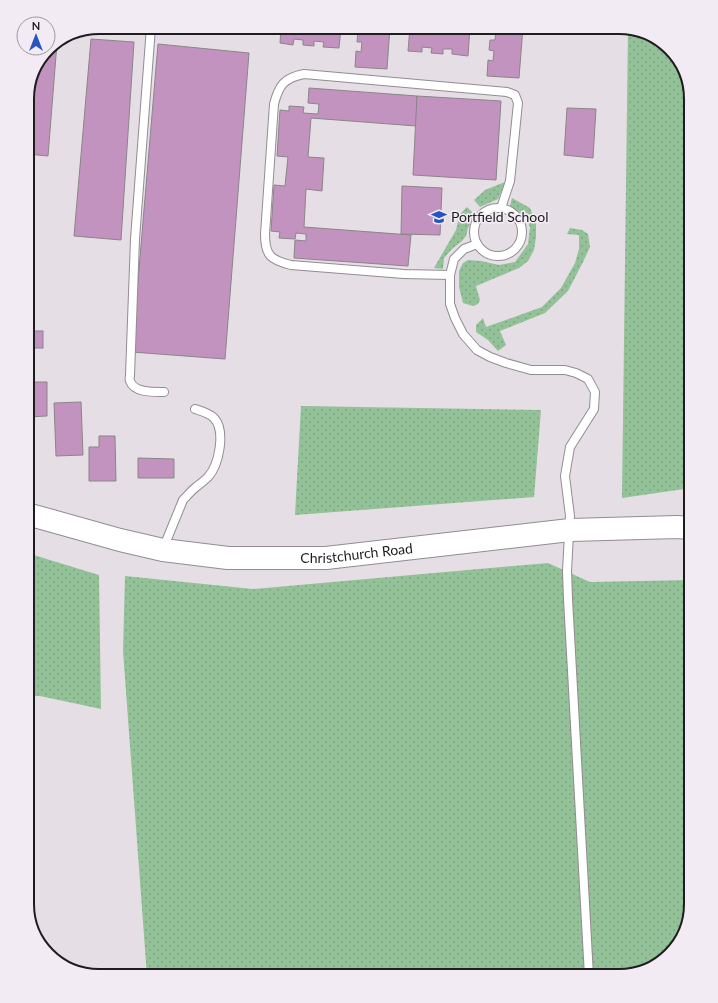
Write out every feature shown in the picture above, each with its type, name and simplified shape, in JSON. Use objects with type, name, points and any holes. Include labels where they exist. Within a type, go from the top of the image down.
[{"type":"main road","name":"Christchurch Road","points":[[34,516],[120,540],[163,550],[228,558],[326,558],[570,530],[684,528]]},
{"type":"lane","points":[[150,34],[134,239],[130,382],[139,389],[164,392]]},
{"type":"lane","points":[[450,275],[404,274],[291,265],[279,262],[268,254],[265,243],[265,234],[274,104],[278,90],[284,82],[294,76],[304,74],[508,92],[515,95],[518,103],[510,181],[501,208]]},
{"type":"lane","points":[[501,208],[515,214],[523,227],[523,234],[519,246],[511,253],[504,256],[496,256],[488,254],[482,250],[474,238],[474,231],[475,225],[481,214],[487,210],[501,208]]},
{"type":"lane","points":[[477,244],[464,249],[454,259],[450,275],[450,304],[463,334],[476,350],[490,357],[531,370],[565,370],[576,373],[588,379],[595,392],[594,410],[570,447],[565,476],[570,516],[568,599],[590,969]]},
{"type":"lane","points":[[163,550],[183,500],[192,490],[208,477],[217,460],[220,440],[217,422],[206,413],[194,409]]},
{"type":"green space","points":[[628,35],[640,37],[662,50],[675,66],[682,82],[684,99],[684,489],[622,498]]},
{"type":"green space","points":[[505,182],[498,199],[480,207],[474,200],[485,190]]},
{"type":"green space","points":[[512,198],[530,208],[536,224],[534,250],[528,261],[519,268],[476,286],[480,300],[478,304],[473,306],[463,303],[459,287],[459,271],[463,263],[468,260],[499,265],[515,262],[528,244],[530,227],[524,215],[510,206]]},
{"type":"green space","points":[[467,207],[475,215],[468,228],[466,236],[444,258],[443,269],[434,268],[456,230],[460,214]]},
{"type":"green space","points":[[570,228],[582,230],[588,234],[590,247],[568,291],[545,313],[500,331],[506,345],[498,351],[488,340],[476,332],[476,325],[483,318],[486,327],[542,307],[561,288],[575,263],[579,249],[579,235],[567,234]]},
{"type":"green space","points":[[301,406],[541,410],[534,497],[295,515]]},
{"type":"green space","points":[[34,555],[99,575],[101,709],[34,696]]},
{"type":"green space","points":[[548,563],[590,582],[684,580],[684,904],[682,921],[671,944],[659,956],[644,964],[636,967],[619,969],[146,969],[123,651],[125,576],[253,589]]},
{"type":"building","points":[[281,34],[340,34],[339,48],[323,47],[324,42],[314,41],[314,46],[303,45],[303,40],[294,39],[293,45],[280,43]]},
{"type":"building","points":[[358,34],[390,34],[387,69],[355,67],[356,51],[361,52],[362,42],[357,42]]},
{"type":"building","points":[[409,34],[470,34],[468,56],[452,54],[452,49],[443,49],[443,54],[431,53],[432,48],[422,47],[422,52],[408,51]]},
{"type":"building","points":[[496,34],[522,34],[519,78],[487,76],[488,60],[493,61],[494,51],[489,50],[490,40],[495,40]]},
{"type":"building","points":[[91,39],[134,42],[121,240],[74,236]]},
{"type":"building","points":[[158,44],[249,53],[225,359],[132,352]]},
{"type":"building","points":[[50,56],[56,56],[48,156],[34,155],[34,95],[36,82],[47,59]]},
{"type":"building","points":[[309,88],[417,96],[416,126],[311,118],[308,157],[324,158],[322,191],[306,189],[304,227],[411,235],[408,266],[294,258],[295,240],[306,241],[306,234],[296,233],[295,239],[279,238],[280,232],[271,231],[274,185],[285,186],[288,157],[277,156],[280,110],[289,111],[289,106],[304,107],[303,113],[318,114],[319,104],[308,103]]},
{"type":"building","points":[[417,96],[501,101],[496,180],[413,175]]},
{"type":"building","points":[[567,108],[596,109],[593,158],[564,155]]},
{"type":"building","points":[[402,186],[442,188],[440,235],[401,234]]},
{"type":"building","points":[[34,331],[43,331],[43,348],[34,348]]},
{"type":"building","points":[[34,382],[47,382],[47,416],[34,417]]},
{"type":"building","points":[[81,402],[83,455],[56,456],[54,403]]},
{"type":"building","points":[[99,436],[115,436],[116,481],[89,481],[89,447],[99,447]]},
{"type":"building","points":[[138,458],[174,459],[174,478],[138,478]]},
{"type":"place","name":"Portfield School","points":[[439,217]]}]
